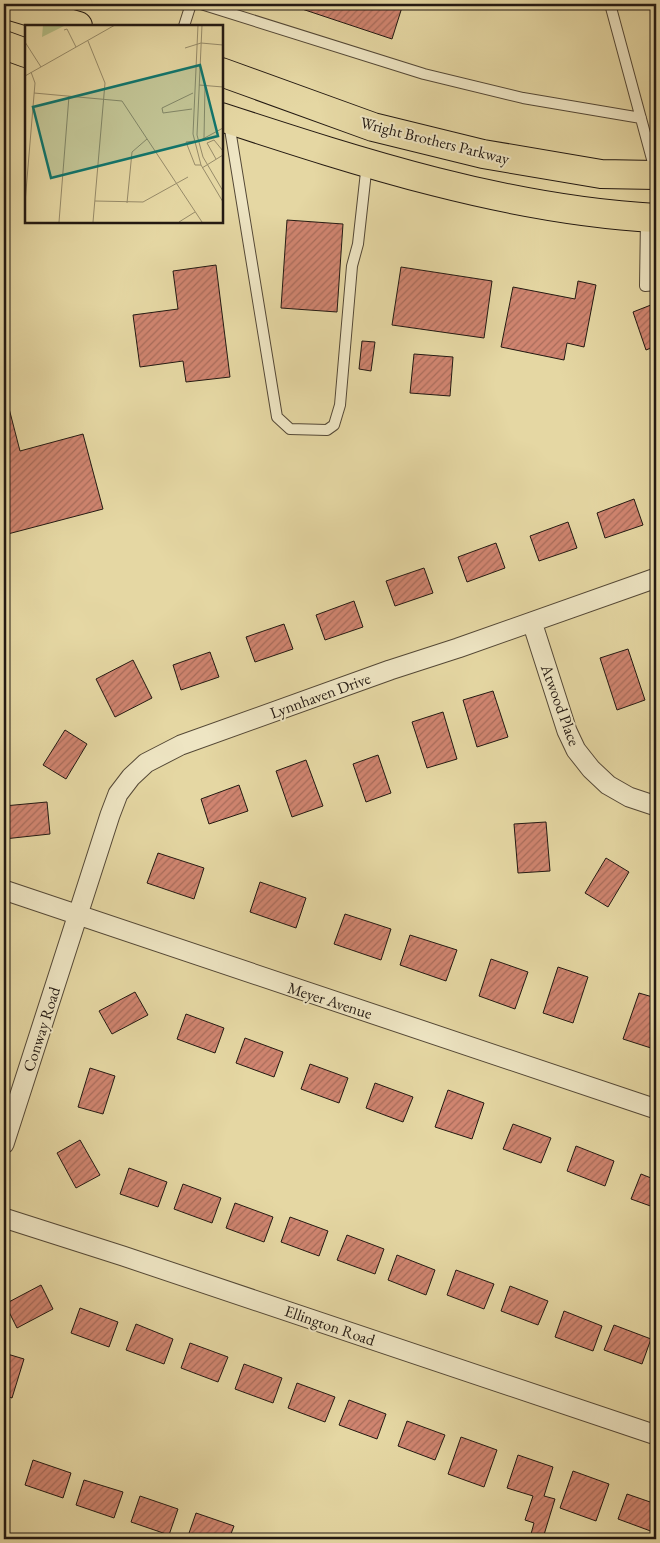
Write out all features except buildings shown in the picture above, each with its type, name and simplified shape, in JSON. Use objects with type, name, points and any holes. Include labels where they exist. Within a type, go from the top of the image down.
[{"type":"main road","points":[[4,4],[75,25]]},
{"type":"main road","points":[[4,45],[25,53]]},
{"type":"main road","name":"Wright Brothers Parkway","points":[[222,72],[373,126],[483,154],[601,174],[656,174]]},
{"type":"main road","points":[[225,118],[343,157],[435,182],[585,212],[651,217]]},
{"type":"street","name":"Lynnhaven Drive","points":[[78,915],[118,794],[131,777],[146,763],[181,745],[656,578]]},
{"type":"street","name":"Atwood Place","points":[[532,622],[566,731],[576,750],[591,769],[608,785],[629,797],[656,806]]},
{"type":"street","name":"Meyer Avenue","points":[[4,890],[656,1109]]},
{"type":"street","name":"Conway Road","points":[[4,1144],[78,915]]},
{"type":"street","name":"Ellington Road","points":[[4,1218],[123,1256],[656,1435]]},
{"type":"lane","points":[[184,25],[191,4]]},
{"type":"lane","points":[[201,4],[424,74],[523,98],[641,118]]},
{"type":"lane","points":[[610,4],[656,174]]},
{"type":"lane","points":[[225,118],[277,417],[290,429],[327,430],[334,425],[340,404],[352,266],[358,244],[367,163]]},
{"type":"lane","points":[[651,217],[645,286],[656,285]]}]
